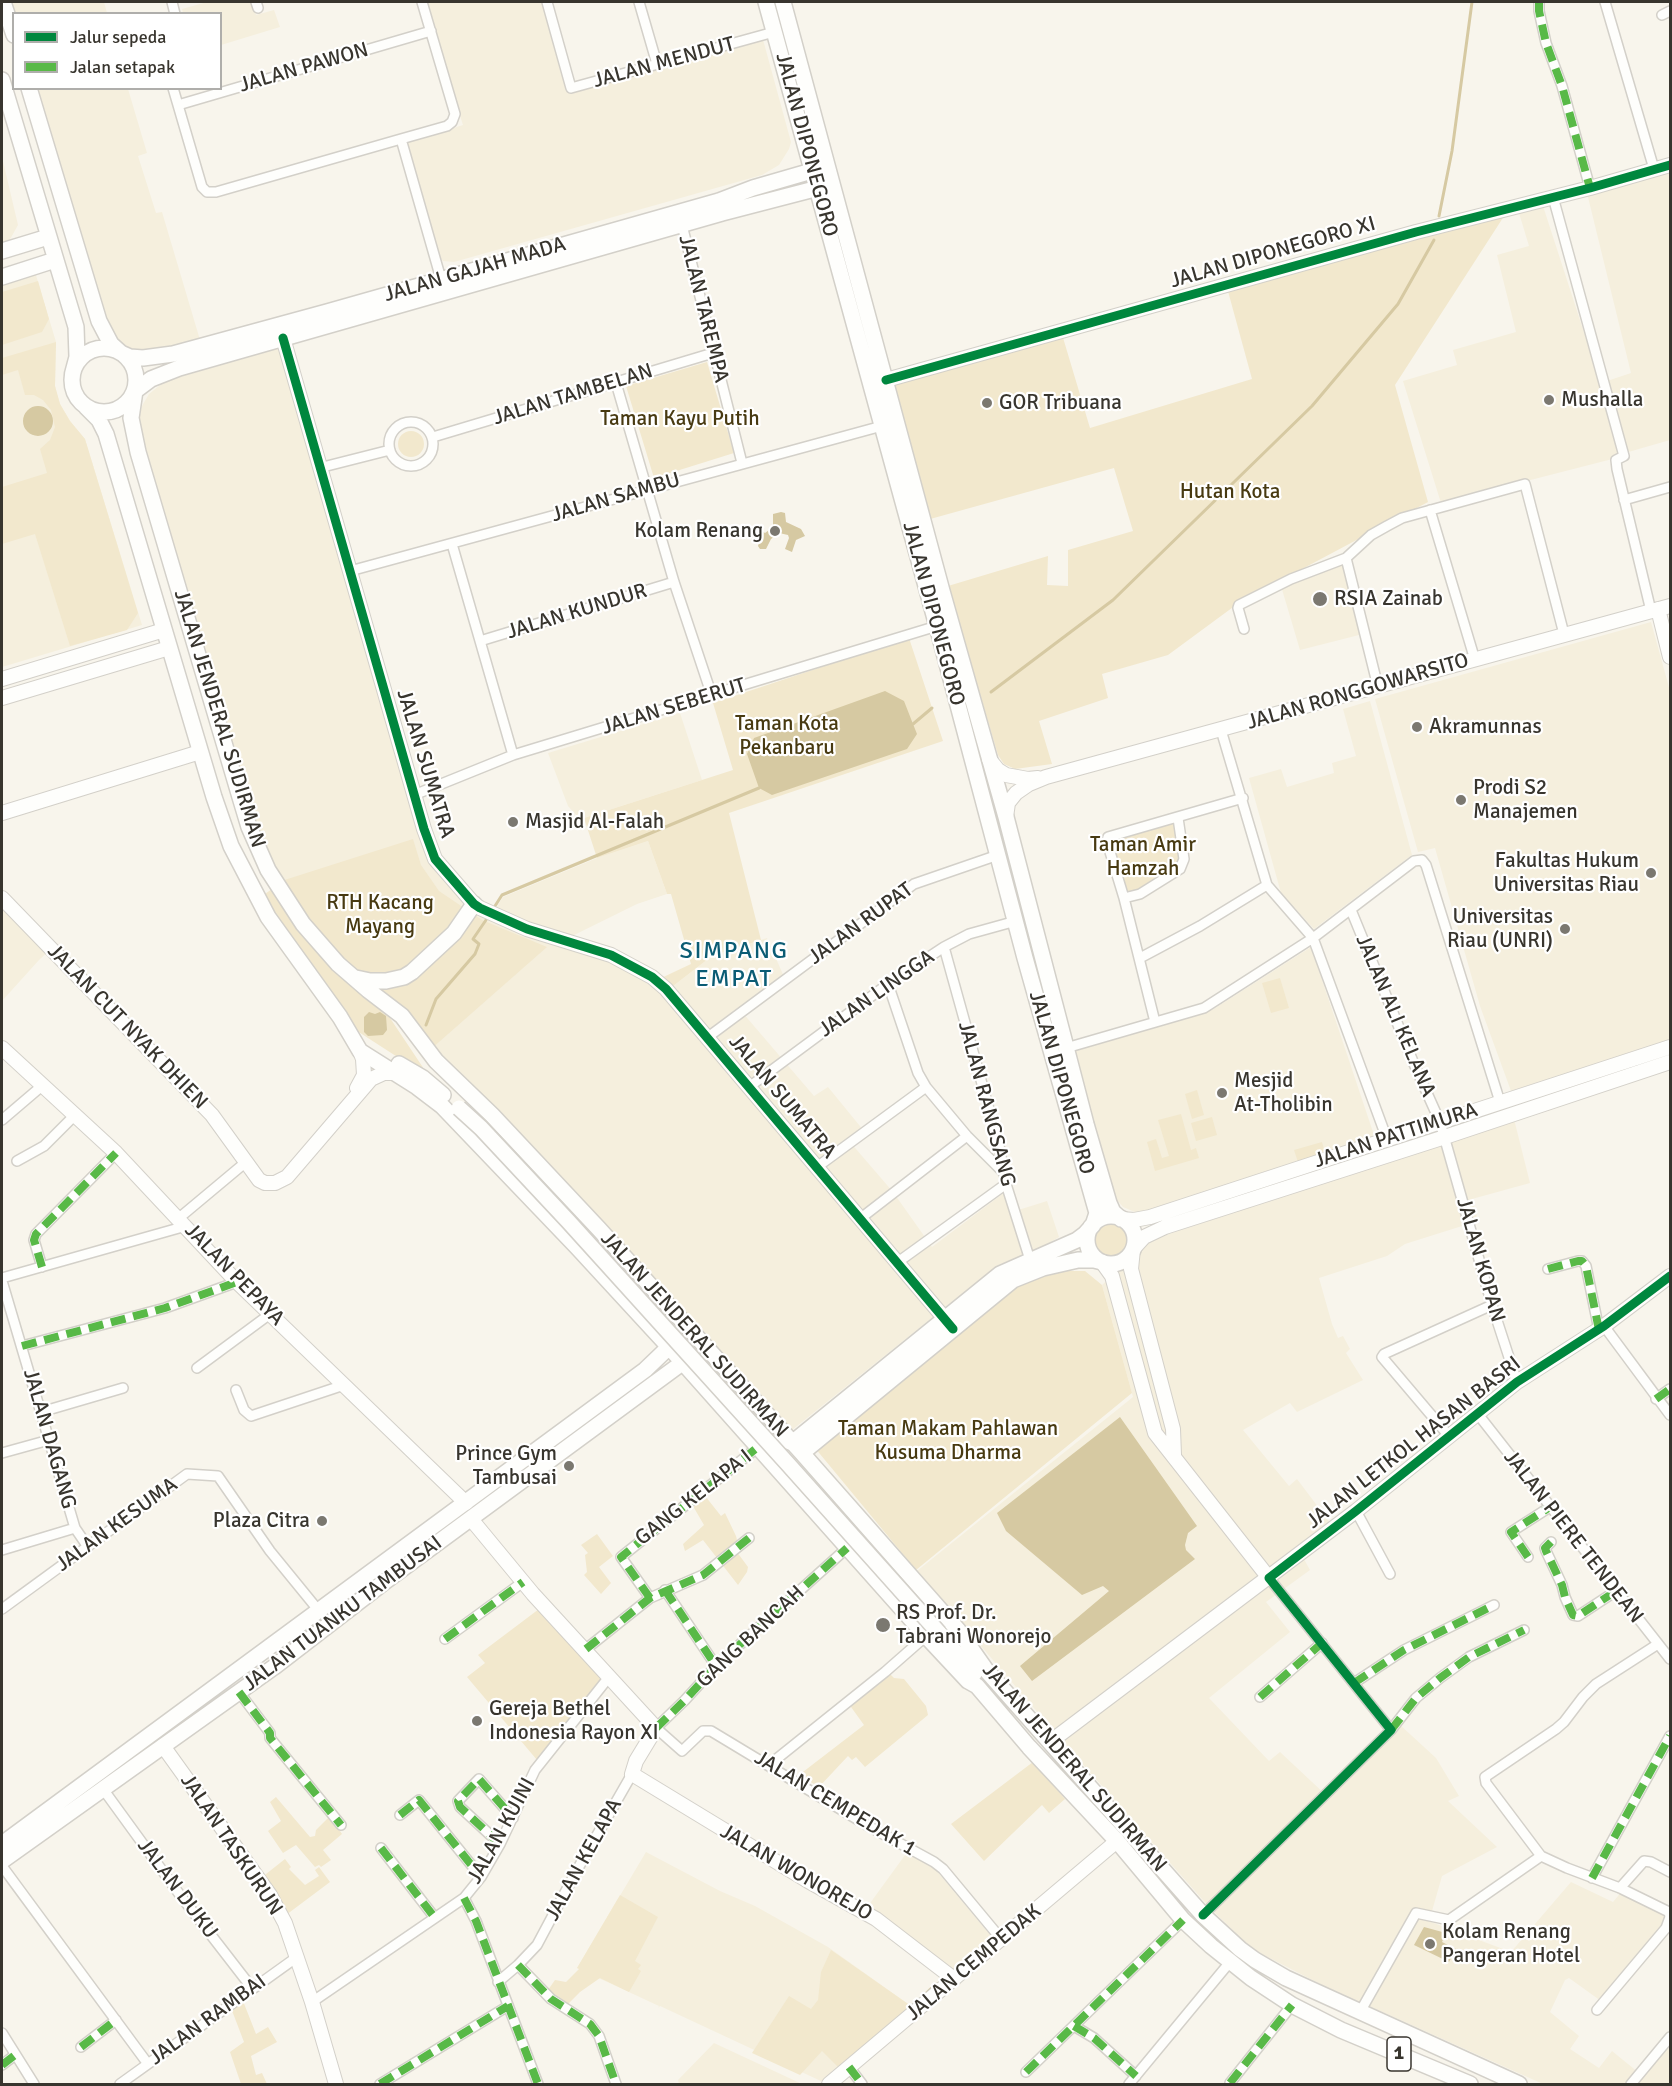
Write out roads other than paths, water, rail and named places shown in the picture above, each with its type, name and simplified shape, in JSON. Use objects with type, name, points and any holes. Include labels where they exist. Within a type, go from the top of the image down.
[{"type":"main road","points":[[3,2],[12,29]]},
{"type":"main road","name":"JALAN DIPONEGORO","points":[[766,2],[813,171],[825,186],[885,380],[937,626],[1025,958],[1096,1207],[1096,1219],[1093,1225]]},
{"type":"main road","name":"JALAN DIPONEGORO","points":[[783,2],[828,166],[825,186],[882,426],[908,492],[1006,817],[1109,1203],[1113,1212],[1121,1218]]},
{"type":"main road","points":[[2,81],[76,327],[77,357],[73,372],[73,388],[86,407],[104,412],[114,411],[124,406],[135,392],[135,370],[127,358],[111,344],[99,321],[31,90]]},
{"type":"main road","name":"JALAN GAJAH MADA","points":[[121,353],[142,358],[174,354],[329,318],[680,218],[828,166]]},
{"type":"main road","name":"JALAN GAJAH MADA","points":[[680,218],[825,186]]},
{"type":"main road","points":[[2,251],[48,237]]},
{"type":"main road","points":[[18,246],[25,270]]},
{"type":"main road","points":[[2,277],[56,260]]},
{"type":"main road","name":"JALAN GAJAH MADA","points":[[135,392],[144,383],[161,374],[283,338],[329,318]]},
{"type":"main road","points":[[73,372],[81,358],[88,353],[105,348],[121,353]]},
{"type":"main road","name":"JALAN JENDERAL SUDIRMAN","points":[[135,392],[131,418],[138,452],[213,712],[249,827],[268,870],[298,916],[321,945],[353,977],[386,1002],[410,1025],[443,1069],[492,1115],[598,1229],[690,1339],[705,1347],[958,1630],[986,1670],[1203,1915],[1255,1960],[1286,1978],[1519,2085]]},
{"type":"main road","name":"JALAN JENDERAL SUDIRMAN","points":[[86,407],[99,420],[106,434],[200,752],[231,846],[255,895],[351,1034],[360,1051],[442,1106],[577,1247],[847,1548],[936,1632],[974,1673],[977,1686],[1029,1747],[1117,1840],[1184,1920],[1230,1962],[1292,2004],[1329,2023],[1470,2085]]},
{"type":"main road","points":[[353,977],[370,981],[386,981],[404,977],[454,933],[474,904]]},
{"type":"main road","points":[[1025,958],[1041,954]]},
{"type":"main road","points":[[386,1002],[427,1075],[481,1128],[568,1221],[787,1462],[936,1632],[986,1670]]},
{"type":"main road","points":[[351,1034],[358,1040],[427,1075]]},
{"type":"main road","points":[[812,1508],[808,1496],[754,1434],[753,1425],[756,1420],[765,1420],[782,1438],[797,1448],[949,1323],[1000,1274],[1077,1240],[1093,1225],[1106,1217],[1121,1218],[1131,1226],[1135,1239],[1133,1249],[1122,1262],[1108,1264],[1095,1260],[1078,1260],[1020,1277],[949,1323]]},
{"type":"main road","points":[[1093,1225],[1088,1245],[1091,1252],[1102,1262]]},
{"type":"main road","points":[[577,1247],[596,1259],[614,1279],[625,1278],[627,1268],[610,1249],[598,1229]]},
{"type":"main road","points":[[669,1347],[690,1339]]},
{"type":"main road","points":[[682,1363],[690,1339]]},
{"type":"main road","name":"JALAN TUANKU TAMBUSAI","points":[[2,1844],[645,1370],[669,1347]]},
{"type":"main road","name":"JALAN TUANKU TAMBUSAI","points":[[2,1861],[239,1692],[682,1363]]},
{"type":"street","points":[[174,90],[202,188],[207,192],[216,192],[447,126],[452,122],[455,114],[422,2]]},
{"type":"street","name":"JALAN MENDUT","points":[[547,2],[571,88],[774,32]]},
{"type":"street","points":[[639,2],[657,64]]},
{"type":"street","points":[[1539,2],[1546,43],[1562,86],[1590,188]]},
{"type":"street","points":[[1605,2],[1654,169]]},
{"type":"street","name":"JALAN PAWON","points":[[178,105],[431,31]]},
{"type":"street","points":[[401,139],[443,286]]},
{"type":"street","name":"JALAN DIPONEGORO XI","points":[[885,380],[1416,232],[1671,165]]},
{"type":"street","points":[[1553,197],[1624,456],[1616,460],[1624,500],[1664,607],[1671,657]]},
{"type":"street","name":"JALAN TAREMPA","points":[[680,218],[742,463]]},
{"type":"street","name":"JALAN SUMATRA","points":[[283,338],[414,795],[435,859],[474,904],[527,929],[610,955],[652,977],[666,989],[949,1323]]},
{"type":"street","name":"JALAN TAMBELAN","points":[[433,437],[713,353]]},
{"type":"street","points":[[616,383],[674,582],[711,696]]},
{"type":"street","points":[[409,421],[424,425],[433,437],[434,444],[429,457],[418,465],[411,466],[397,461],[390,450],[389,442],[395,428],[409,421]]},
{"type":"street","name":"JALAN SAMBU","points":[[350,571],[882,426]]},
{"type":"street","points":[[319,468],[390,450]]},
{"type":"street","points":[[1244,630],[1239,605],[1291,579],[1346,558],[1371,535],[1402,518],[1525,484],[1564,634]]},
{"type":"street","points":[[1624,500],[1671,487]]},
{"type":"street","points":[[1430,510],[1475,660]]},
{"type":"street","points":[[452,544],[513,755]]},
{"type":"street","points":[[1346,558],[1378,687]]},
{"type":"street","name":"JALAN KUNDUR","points":[[480,641],[674,582]]},
{"type":"street","name":"JALAN RONGGOWARSITO","points":[[1006,817],[1008,803],[1016,793],[1029,784],[1046,777],[1664,607]]},
{"type":"street","name":"JALAN SEBERUT","points":[[414,795],[513,755],[937,626]]},
{"type":"street","points":[[2,679],[164,630]]},
{"type":"street","points":[[2,698],[169,648]]},
{"type":"street","points":[[1221,730],[1267,885],[1313,938],[1387,1139]]},
{"type":"street","points":[[2,813],[200,752]]},
{"type":"street","name":"JALAN RONGGOWARSITO","points":[[989,759],[998,770],[1006,775],[1028,779],[1046,777]]},
{"type":"street","points":[[1155,1022],[1124,898],[1107,842],[1108,837],[1243,798]]},
{"type":"street","points":[[1124,898],[1140,894],[1180,869],[1184,859],[1178,818]]},
{"type":"street","name":"JALAN RUPAT","points":[[708,1037],[914,884],[998,855]]},
{"type":"street","points":[[1066,1048],[1204,1008],[1313,938],[1414,861],[1422,860],[1426,865],[1500,1102]]},
{"type":"street","points":[[1140,958],[1200,926],[1267,885]]},
{"type":"street","name":"JALAN CUT NYAK DHIEN","points":[[2,898],[212,1115],[259,1180],[265,1183],[282,1181],[345,1108]]},
{"type":"street","name":"JALAN ALI KELANA","points":[[1351,910],[1445,1137]]},
{"type":"street","name":"JALAN LINGGA","points":[[749,1087],[888,984],[944,947],[969,934],[1016,921]]},
{"type":"street","name":"JALAN RANGSANG","points":[[944,947],[999,1145],[1006,1184],[1030,1260]]},
{"type":"street","points":[[888,984],[918,1073],[926,1087],[967,1136],[1004,1173]]},
{"type":"street","name":"JALAN PATTIMURA","points":[[1121,1218],[1134,1220],[1150,1217],[1671,1047]]},
{"type":"street","points":[[345,1108],[347,1100],[362,1082],[364,1075],[360,1051]]},
{"type":"street","name":"JALAN PEPAYA","points":[[3,1052],[44,1085],[116,1153],[237,1282],[466,1503]]},
{"type":"street","name":"JALAN PATTIMURA","points":[[1133,1249],[1144,1237],[1165,1227],[1671,1062]]},
{"type":"street","points":[[345,1108],[371,1079],[384,1073],[396,1073]]},
{"type":"street","points":[[2,1119],[44,1085]]},
{"type":"street","points":[[818,1167],[926,1087]]},
{"type":"street","points":[[17,1161],[44,1146],[75,1114]]},
{"type":"street","points":[[861,1218],[967,1136]]},
{"type":"street","name":"JALAN KOPAN","points":[[1445,1137],[1492,1305],[1517,1382]]},
{"type":"street","points":[[42,1267],[34,1240],[36,1234],[116,1153]]},
{"type":"street","points":[[2,1279],[183,1222],[246,1162]]},
{"type":"street","points":[[898,1262],[1006,1184]]},
{"type":"street","points":[[1133,1249],[1132,1275],[1173,1428],[1174,1455]]},
{"type":"street","points":[[1548,1269],[1582,1261],[1586,1266],[1601,1328],[1671,1415]]},
{"type":"street","points":[[1102,1262],[1112,1276],[1155,1433],[1391,1730]]},
{"type":"street","name":"JALAN LETKOL HASAN BASRI","points":[[1050,1742],[1356,1511],[1517,1382],[1601,1328],[1671,1276]]},
{"type":"street","name":"JALAN DAGANG","points":[[2,1279],[75,1528],[2,1550]]},
{"type":"street","name":"JALAN DAGANG","points":[[22,1346],[165,1308],[237,1282]]},
{"type":"street","points":[[1449,1436],[1382,1357],[1384,1354],[1492,1305]]},
{"type":"street","points":[[197,1368],[270,1314]]},
{"type":"street","points":[[236,1390],[244,1410],[251,1416],[344,1385]]},
{"type":"street","points":[[41,1412],[123,1388]]},
{"type":"street","points":[[1656,1399],[1671,1389]]},
{"type":"street","name":"JALAN PIERE TENDEAN","points":[[1477,1413],[1671,1659]]},
{"type":"street","points":[[2,1454],[49,1440]]},
{"type":"street","name":"GANG KELAPA I","points":[[650,1598],[621,1557],[758,1447]]},
{"type":"street","name":"JALAN KESUMA","points":[[2,1609],[187,1474],[218,1476],[275,1558],[319,1611]]},
{"type":"street","points":[[1528,1557],[1511,1532],[1550,1507]]},
{"type":"street","points":[[1356,1511],[1390,1574]]},
{"type":"street","points":[[471,1519],[523,1582],[656,1728]]},
{"type":"street","points":[[75,1528],[88,1546]]},
{"type":"street","points":[[586,1649],[650,1598],[703,1575],[749,1538]]},
{"type":"street","points":[[1551,1542],[1545,1548],[1562,1585],[1564,1597],[1574,1615],[1578,1616],[1616,1590]]},
{"type":"street","name":"GANG BANCAH","points":[[656,1728],[716,1666],[847,1548]]},
{"type":"street","points":[[445,1640],[523,1582]]},
{"type":"street","points":[[665,1590],[716,1666]]},
{"type":"street","points":[[1354,1683],[1404,1650],[1494,1605]]},
{"type":"street","points":[[1203,1915],[1391,1730],[1416,1698],[1469,1657],[1524,1630]]},
{"type":"street","points":[[769,1765],[936,1632]]},
{"type":"street","points":[[1260,1697],[1322,1643]]},
{"type":"street","points":[[1597,2010],[1666,1928],[1670,1917],[1666,1910],[1620,1888],[1541,1856],[1486,1783],[1485,1777],[1556,1729],[1582,1697],[1596,1684],[1658,1644]]},
{"type":"street","name":"JALAN KUINI","points":[[312,2002],[464,1898],[481,1877],[500,1844],[536,1770],[609,1677]]},
{"type":"street","points":[[239,1692],[270,1733],[270,1738],[341,1825]]},
{"type":"street","name":"JALAN CEMPEDAK 1","points":[[656,1728],[679,1750],[684,1750],[703,1731],[707,1730],[943,1869],[1002,1940]]},
{"type":"street","name":"JALAN KELAPA","points":[[498,1982],[537,1945],[656,1728]]},
{"type":"street","points":[[1592,1878],[1671,1736]]},
{"type":"street","name":"JALAN TASKURUN","points":[[163,1746],[270,1895],[285,1923],[312,2002],[336,2085]]},
{"type":"street","name":"JALAN WONOREJO","points":[[632,1774],[808,1881],[876,1919],[954,1979]]},
{"type":"street","points":[[500,1844],[460,1807],[458,1801],[479,1779],[513,1818]]},
{"type":"street","name":"JALAN DUKU","points":[[103,1789],[180,1895],[252,1988]]},
{"type":"street","points":[[400,1815],[419,1800],[481,1877]]},
{"type":"street","name":"JALAN CEMPEDAK","points":[[829,2085],[1117,1840]]},
{"type":"street","points":[[381,1848],[435,1918]]},
{"type":"street","points":[[1360,2012],[1416,1913],[1449,1920],[1541,1856]]},
{"type":"street","points":[[1620,1888],[1644,1861],[1671,1872]]},
{"type":"street","points":[[2,1866],[148,2064]]},
{"type":"street","points":[[464,1898],[476,1921],[538,2085]]},
{"type":"street","points":[[1026,2072],[1184,1920]]},
{"type":"street","name":"JALAN RAMBAI","points":[[120,2085],[297,1957]]},
{"type":"street","points":[[1129,2085],[1230,1962]]},
{"type":"street","points":[[518,1965],[551,1999],[590,2024],[599,2036],[616,2085]]},
{"type":"street","points":[[1231,2084],[1292,2004]]},
{"type":"street","points":[[380,2085],[508,2006]]},
{"type":"street","points":[[81,2047],[116,2020]]},
{"type":"street","points":[[1074,2026],[1095,2038],[1136,2076]]},
{"type":"street","points":[[2,2033],[34,2085]]},
{"type":"street","points":[[1631,2085],[1671,2037]]},
{"type":"street","points":[[2,2065],[15,2055]]},
{"type":"street","points":[[849,2067],[862,2085]]},
{"type":"waterway","points":[[1439,216],[1452,151],[1472,2]]},
{"type":"waterway","points":[[991,692],[1113,600],[1312,406],[1398,304],[1434,240]]},
{"type":"waterway","points":[[913,724],[932,708]]},
{"type":"waterway","points":[[495,906],[502,895],[759,788]]},
{"type":"waterway","points":[[426,1025],[436,999],[475,954],[479,944],[473,939],[486,920]]},
{"type":"waterway","points":[[922,1997],[936,1984]]},
{"type":"place","name":"Mushalla","points":[[1549,400]]},
{"type":"place","name":"GOR Tribuana","points":[[987,403]]},
{"type":"place","name":"Kolam Renang","points":[[775,531]]},
{"type":"place","name":"RSIA Zainab","points":[[1320,599]]},
{"type":"place","name":"Akramunnas","points":[[1417,727]]},
{"type":"place","name":"Prodi S2 Manajemen","points":[[1461,800]]},
{"type":"place","name":"Masjid Al-Falah","points":[[513,822]]},
{"type":"place","name":"Fakultas Hukum Universitas Riau","points":[[1651,873]]},
{"type":"place","name":"Universitas Riau (UNRI)","points":[[1565,929]]},
{"type":"place","name":"Mesjid At-Tholibin","points":[[1222,1093]]},
{"type":"place","name":"Prince Gym Tambusai","points":[[569,1466]]},
{"type":"place","name":"Plaza Citra","points":[[322,1521]]},
{"type":"place","name":"RS Prof. Dr. Tabrani Wonorejo","points":[[883,1625]]},
{"type":"place","name":"Gereja Bethel Indonesia Rayon XI","points":[[477,1721]]},
{"type":"place","name":"Kolam Renang Pangeran Hotel","points":[[1430,1944]]},
{"type":"district","name":"SIMPANG EMPAT","points":[[734,966]]},
{"type":"park label","name":"Taman Kayu Putih","points":[[680,419]]},
{"type":"park label","name":"Hutan Kota","points":[[1230,492]]},
{"type":"park label","name":"Taman Kota Pekanbaru","points":[[787,736]]},
{"type":"park label","name":"Taman Amir Hamzah","points":[[1143,857]]},
{"type":"park label","name":"RTH Kacang Mayang","points":[[380,915]]},
{"type":"park label","name":"Taman Makam Pahlawan Kusuma Dharma","points":[[948,1441]]}]
